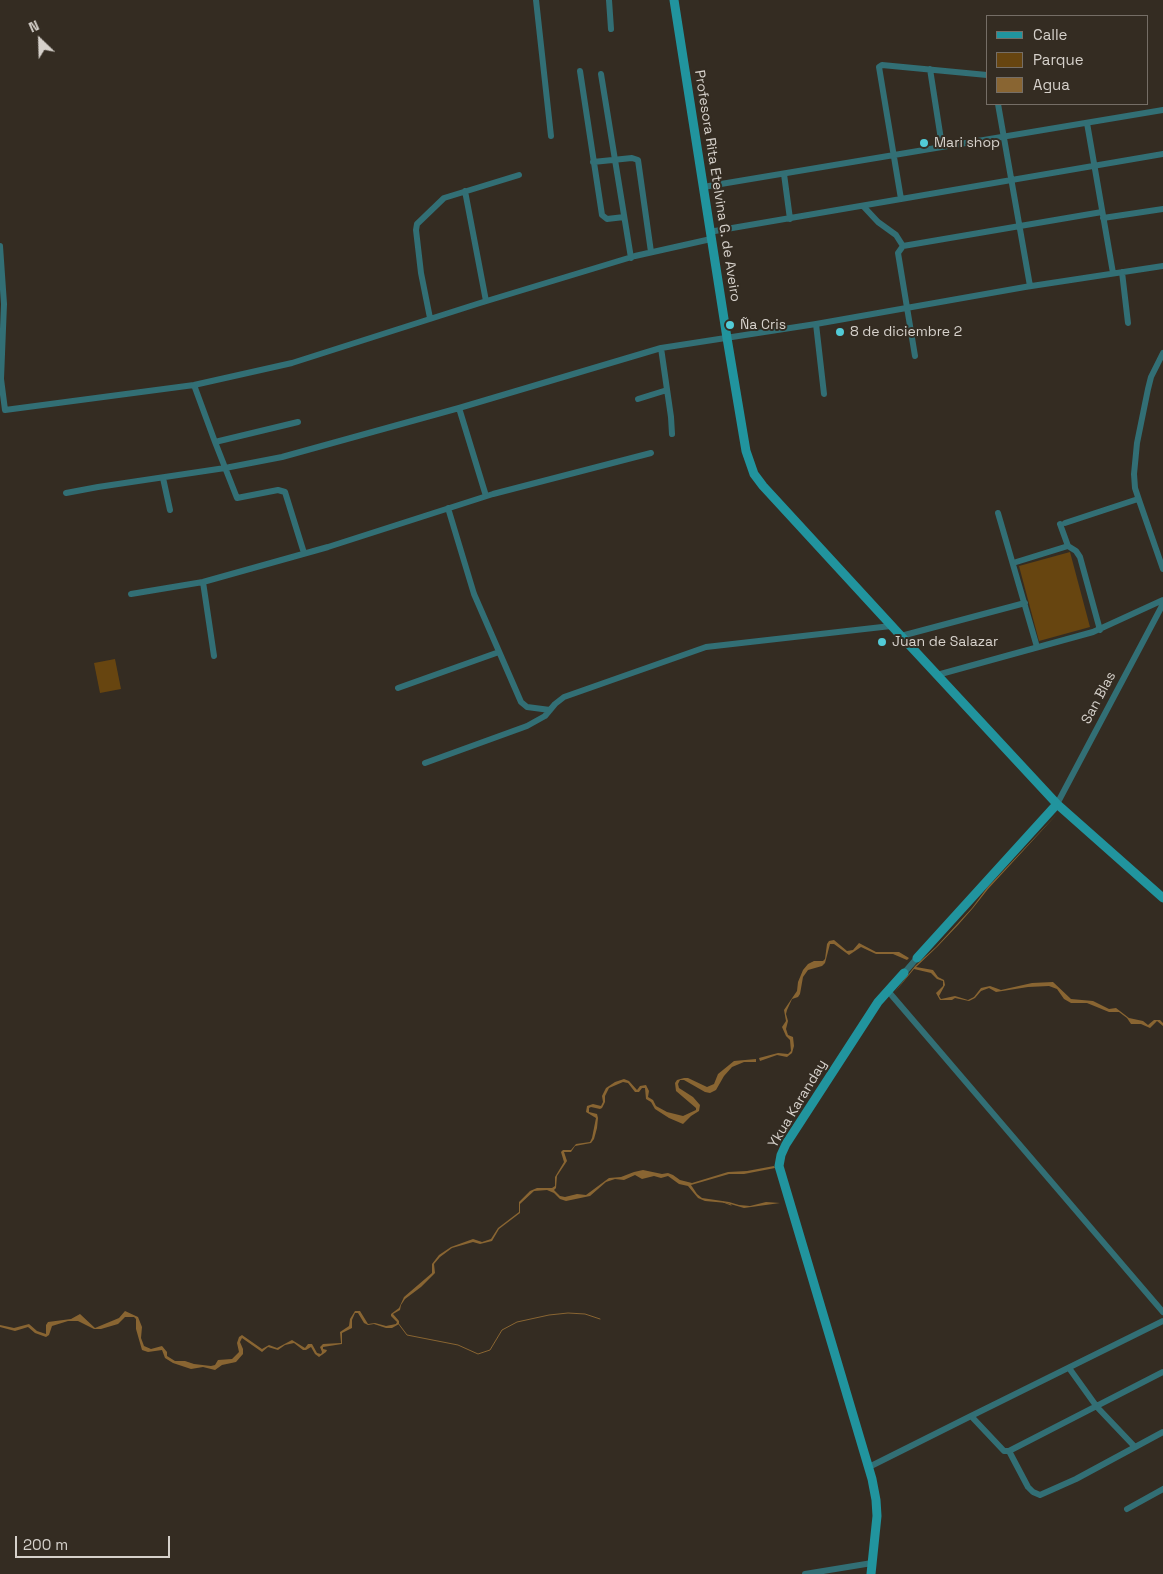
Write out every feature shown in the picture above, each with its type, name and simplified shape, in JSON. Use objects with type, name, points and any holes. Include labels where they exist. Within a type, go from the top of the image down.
[{"type":"street","points":[[536,0],[551,136]]},
{"type":"street","points":[[609,0],[611,29]]},
{"type":"street","name":"Profesora Rita Etelvina G. de Aveiro","points":[[674,0],[702,187],[746,451],[754,474],[891,626],[1057,804],[1163,898]]},
{"type":"street","points":[[901,199],[879,67],[882,65],[986,74]]},
{"type":"street","points":[[930,69],[942,146]]},
{"type":"street","points":[[580,71],[602,215],[607,219],[624,217]]},
{"type":"street","points":[[601,74],[631,258]]},
{"type":"street","points":[[998,105],[1030,286]]},
{"type":"street","points":[[702,187],[1004,135],[1163,110]]},
{"type":"street","points":[[1087,123],[1093,167],[1113,273]]},
{"type":"street","points":[[0,246],[4,304],[1,379],[5,410],[194,384],[292,363],[430,318],[710,235],[901,199],[1163,154]]},
{"type":"street","points":[[593,162],[632,158],[638,160],[650,252]]},
{"type":"street","points":[[784,174],[790,219]]},
{"type":"street","points":[[430,318],[421,273],[416,230],[418,224],[444,198],[519,175]]},
{"type":"street","points":[[465,191],[486,301]]},
{"type":"street","points":[[864,207],[878,222],[896,235],[903,246]]},
{"type":"street","points":[[915,356],[898,253],[903,246],[1019,226],[1103,215],[1163,210]]},
{"type":"street","points":[[66,493],[282,457],[459,408],[661,348],[908,309],[1030,286],[1163,266]]},
{"type":"street","points":[[1122,272],[1128,323]]},
{"type":"street","points":[[816,324],[824,394]]},
{"type":"street","points":[[661,348],[672,434]]},
{"type":"street","points":[[1163,353],[1151,377],[1148,389],[1137,443],[1134,474],[1138,499],[1163,569]]},
{"type":"street","points":[[194,384],[237,498],[278,490],[285,492],[304,553]]},
{"type":"street","points":[[638,399],[667,390]]},
{"type":"street","points":[[459,408],[486,496]]},
{"type":"street","points":[[215,442],[298,422]]},
{"type":"street","points":[[132,594],[203,582],[304,553],[486,496],[651,453]]},
{"type":"street","points":[[163,478],[170,510]]},
{"type":"street","points":[[1100,630],[1080,557],[1068,546],[1063,523],[1138,499]]},
{"type":"street","points":[[448,508],[474,594],[521,702],[527,706],[550,710]]},
{"type":"street","points":[[998,513],[1037,647]]},
{"type":"street","points":[[1013,563],[1068,546]]},
{"type":"street","points":[[203,582],[214,656]]},
{"type":"street","points":[[937,675],[1100,630],[1163,600]]},
{"type":"street","points":[[901,636],[1024,603]]},
{"type":"street","name":"San Blas","points":[[1057,804],[1163,604]]},
{"type":"street","points":[[425,762],[540,720],[564,697],[706,647],[891,626]]},
{"type":"street","points":[[398,688],[499,652]]},
{"type":"street","name":"Ykua Karanday","points":[[872,1574],[877,1510],[868,1467],[779,1166],[780,1155],[878,1002],[1057,804]]},
{"type":"street","points":[[888,991],[1163,1312]]},
{"type":"street","points":[[868,1467],[1163,1321]]},
{"type":"street","points":[[1069,1368],[1096,1407],[1135,1447]]},
{"type":"street","points":[[971,1416],[1004,1451],[1009,1451],[1163,1372]]},
{"type":"street","points":[[1009,1451],[1028,1487],[1032,1492],[1040,1495],[1076,1479],[1163,1432]]},
{"type":"street","points":[[1126,1508],[1163,1489]]},
{"type":"street","points":[[805,1574],[872,1563]]},
{"type":"green space","points":[[1070,552],[1090,627],[1039,641],[1019,566]]},
{"type":"green space","points":[[115,659],[121,689],[100,693],[94,663]]},
{"type":"water","points":[[1058,813],[988,889],[958,925],[937,947],[916,967],[933,970],[938,977],[944,980],[945,985],[939,996],[941,999],[955,996],[968,1000],[974,997],[981,988],[990,986],[1001,990],[1032,983],[1053,982],[1071,999],[1093,1001],[1109,1009],[1116,1008],[1129,1018],[1143,1021],[1148,1025],[1154,1020],[1160,1020],[1163,1026],[1157,1021],[1150,1028],[1141,1024],[1131,1024],[1119,1012],[1109,1012],[1087,1003],[1071,1003],[1064,999],[1057,989],[1049,986],[996,992],[989,988],[981,991],[975,998],[969,1001],[955,998],[952,1000],[940,1000],[936,993],[943,986],[943,981],[937,979],[931,973],[914,969],[894,993],[915,966],[936,947],[972,908],[987,888]]},
{"type":"water","points":[[834,940],[847,951],[853,950],[859,943],[876,952],[899,952],[909,958],[907,960],[893,954],[876,954],[861,947],[849,955],[834,944],[830,944],[825,963],[822,966],[808,970],[803,977],[800,994],[792,999],[787,1010],[788,1021],[786,1029],[788,1035],[793,1037],[794,1046],[792,1053],[787,1057],[777,1055],[760,1061],[759,1058],[778,1053],[788,1054],[791,1051],[790,1040],[782,1027],[786,1021],[784,1010],[797,991],[798,982],[803,970],[814,961],[823,961],[827,944],[829,941]]},
{"type":"water","points":[[756,1059],[756,1062],[744,1062],[732,1067],[716,1090],[710,1093],[684,1080],[680,1080],[679,1088],[693,1097],[700,1105],[699,1111],[683,1124],[655,1109],[651,1102],[646,1099],[645,1088],[635,1092],[628,1083],[623,1082],[609,1088],[602,1108],[589,1108],[589,1112],[597,1114],[598,1118],[594,1139],[591,1143],[575,1146],[571,1152],[564,1152],[567,1161],[557,1176],[556,1188],[554,1190],[560,1196],[565,1197],[577,1194],[586,1195],[609,1178],[621,1177],[643,1170],[662,1174],[668,1173],[680,1180],[692,1183],[728,1172],[774,1166],[775,1168],[744,1174],[729,1174],[691,1185],[702,1198],[750,1206],[766,1202],[780,1203],[744,1208],[727,1203],[705,1201],[698,1198],[688,1186],[679,1184],[668,1176],[661,1178],[654,1176],[642,1179],[635,1175],[624,1180],[615,1179],[606,1182],[590,1196],[566,1201],[547,1190],[534,1191],[520,1204],[520,1213],[499,1229],[492,1241],[480,1244],[473,1242],[452,1248],[440,1257],[434,1264],[435,1273],[405,1299],[400,1310],[393,1314],[399,1321],[399,1324],[392,1328],[374,1324],[368,1325],[364,1323],[358,1313],[355,1313],[352,1320],[352,1328],[342,1333],[342,1344],[323,1347],[323,1349],[327,1350],[319,1357],[311,1347],[303,1350],[294,1343],[285,1345],[278,1350],[268,1347],[262,1352],[242,1338],[240,1342],[243,1354],[236,1362],[222,1365],[215,1370],[203,1367],[191,1369],[165,1358],[162,1350],[148,1352],[142,1350],[134,1317],[125,1317],[118,1324],[101,1329],[94,1329],[78,1321],[68,1321],[52,1326],[49,1335],[46,1337],[35,1333],[28,1327],[15,1331],[0,1327],[0,1325],[14,1328],[29,1324],[37,1331],[46,1334],[48,1322],[71,1319],[80,1314],[95,1328],[119,1318],[125,1311],[138,1317],[142,1327],[141,1338],[144,1346],[151,1349],[162,1346],[167,1352],[167,1356],[175,1361],[211,1366],[215,1365],[218,1360],[232,1359],[239,1352],[237,1343],[242,1335],[262,1349],[269,1345],[277,1348],[292,1340],[305,1348],[308,1344],[312,1344],[317,1353],[321,1354],[320,1347],[323,1344],[341,1343],[340,1332],[349,1326],[350,1319],[355,1311],[360,1311],[368,1324],[375,1323],[386,1326],[396,1324],[397,1322],[391,1314],[399,1308],[404,1297],[432,1273],[432,1264],[439,1255],[451,1247],[473,1239],[482,1242],[491,1239],[498,1228],[519,1212],[519,1202],[530,1191],[537,1188],[552,1188],[555,1186],[555,1177],[564,1162],[561,1152],[563,1150],[571,1150],[576,1144],[590,1142],[596,1118],[586,1112],[587,1106],[593,1104],[601,1106],[603,1102],[602,1096],[606,1088],[624,1079],[629,1081],[637,1090],[640,1086],[646,1085],[649,1091],[648,1097],[653,1100],[656,1106],[667,1112],[683,1116],[696,1110],[696,1108],[676,1091],[675,1083],[677,1080],[688,1078],[707,1087],[714,1084],[718,1074],[734,1061]]},
{"type":"waterway","points":[[723,1202],[731,1205]]},
{"type":"waterway","points":[[398,1323],[407,1335],[458,1345],[478,1354],[490,1350],[502,1330],[517,1322],[568,1313],[585,1314],[600,1319]]},
{"type":"place","name":"Mari shop","points":[[924,143]]},
{"type":"place","name":"Ña Cris","points":[[730,325]]},
{"type":"place","name":"8 de diciembre 2","points":[[840,332]]},
{"type":"place","name":"Juan de Salazar","points":[[882,642]]}]
